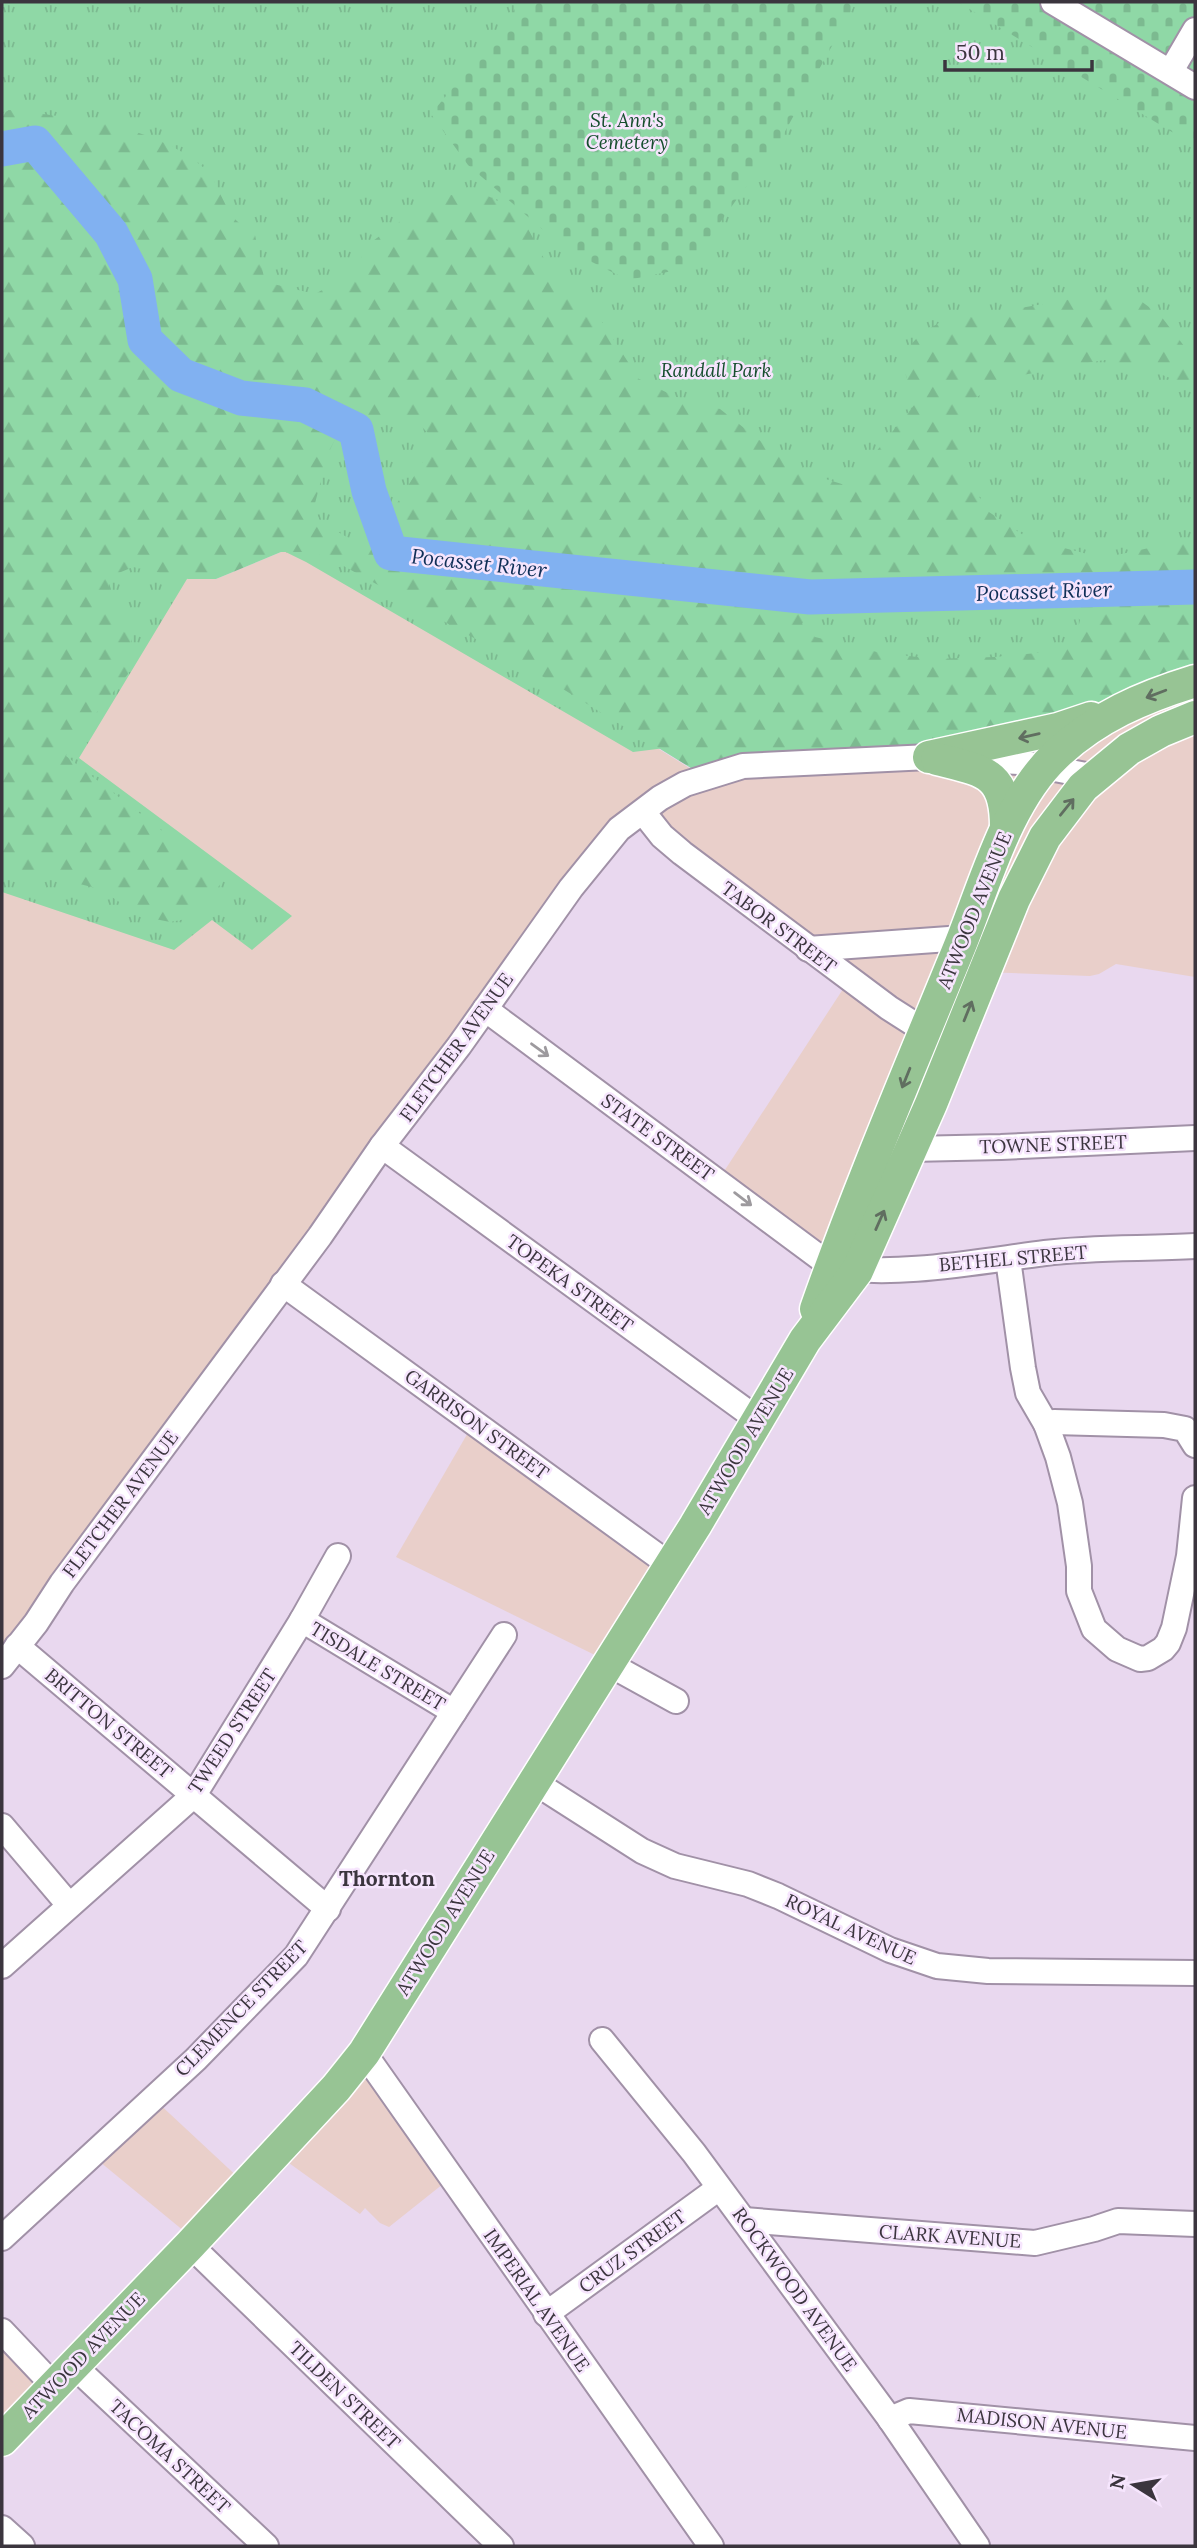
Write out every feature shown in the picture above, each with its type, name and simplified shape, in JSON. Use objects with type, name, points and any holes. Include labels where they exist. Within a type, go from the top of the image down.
[{"type":"main road","name":"ATWOOD AVENUE","points":[[844,1268],[838,1244],[1006,827],[1032,783],[1045,767],[1088,728],[1118,709],[1161,691],[1195,681]]},
{"type":"main road","points":[[929,757],[1058,729],[1118,709]]},
{"type":"main road","name":"ATWOOD AVENUE","points":[[2,2440],[190,2245],[336,2088],[363,2053],[670,1565],[805,1340],[911,1149],[1014,899],[1045,837],[1070,803],[1129,749],[1161,731],[1195,718]]},
{"type":"main road","points":[[929,757],[975,768],[988,774],[1001,788],[1006,808],[1006,827]]},
{"type":"street","points":[[1053,2],[1195,87]]},
{"type":"street","points":[[1171,71],[1195,30]]},
{"type":"street","name":"FLETCHER AVENUE","points":[[2,1666],[572,888],[619,830],[660,798],[685,784],[743,766],[929,757],[1019,762],[1096,777]]},
{"type":"street","name":"TABOR STREET","points":[[643,811],[662,836],[682,853],[808,949],[925,1031]]},
{"type":"street","points":[[808,949],[963,938]]},
{"type":"street","name":"STATE STREET","points":[[485,1009],[844,1268]]},
{"type":"street","name":"TOWNE STREET","points":[[911,1149],[1195,1138]]},
{"type":"street","name":"TOPEKA STREET","points":[[382,1146],[757,1419]]},
{"type":"street","name":"BETHEL STREET","points":[[844,1268],[1008,1259],[1047,1253],[1195,1246]]},
{"type":"street","points":[[1008,1259],[1028,1393],[1046,1424],[1070,1503],[1079,1566],[1079,1591],[1094,1629],[1117,1649],[1140,1659],[1148,1658],[1163,1649],[1174,1628],[1189,1556],[1195,1499]]},
{"type":"street","name":"GARRISON STREET","points":[[284,1284],[670,1565]]},
{"type":"street","points":[[1046,1424],[1164,1425],[1185,1429],[1195,1445]]},
{"type":"street","name":"TWEED STREET","points":[[2,1966],[194,1795],[302,1620],[338,1556]]},
{"type":"street","name":"TISDALE STREET","points":[[302,1620],[454,1712]]},
{"type":"street","name":"CLEMENCE STREET","points":[[2,2238],[196,2059],[296,1956],[505,1635]]},
{"type":"street","name":"BRITTON STREET","points":[[18,1646],[328,1909]]},
{"type":"street","points":[[607,1663],[676,1701]]},
{"type":"street","name":"ROYAL AVENUE","points":[[534,1782],[642,1851],[675,1866],[748,1884],[890,1950],[937,1966],[988,1971],[1195,1973]]},
{"type":"street","points":[[2,1826],[69,1905]]},
{"type":"street","name":"ROCKWOOD AVENUE","points":[[602,2040],[694,2152],[891,2419],[977,2546]]},
{"type":"street","name":"IMPERIAL AVENUE","points":[[363,2053],[711,2546]]},
{"type":"street","name":"CRUZ STREET","points":[[546,2314],[719,2188]]},
{"type":"street","name":"CLARK AVENUE","points":[[744,2220],[1035,2243],[1118,2221],[1195,2224]]},
{"type":"street","name":"TILDEN STREET","points":[[190,2245],[501,2546]]},
{"type":"street","name":"TACOMA STREET","points":[[2,2331],[64,2376],[266,2546]]},
{"type":"street","name":"MADISON AVENUE","points":[[891,2419],[909,2411],[1195,2438]]},
{"type":"street","points":[[2,2528],[22,2546]]},
{"type":"shaded area","points":[[281,552],[311,552],[537,673],[699,774],[638,814],[2,1664],[2,865],[66,756],[109,577],[216,579]]},
{"type":"shaded area","points":[[1195,679],[1195,977],[1116,964],[1090,976],[956,971],[831,1260],[721,1176],[845,986],[675,849],[646,805],[681,783]]},
{"type":"shaded area","points":[[473,1424],[668,1563],[605,1660],[396,1557]]},
{"type":"shaded area","points":[[356,2059],[453,2176],[389,2227],[380,2223],[365,2208],[360,2214],[275,2153]]},
{"type":"shaded area","points":[[155,2100],[242,2181],[190,2236],[94,2157]]},
{"type":"shaded area","points":[[2,2333],[50,2382],[2,2436]]},
{"type":"green space","name":"Randall Park","points":[[2,2],[1195,2],[1195,669],[819,729],[633,752],[306,562],[222,521],[79,758],[292,916],[252,950],[212,920],[174,950],[2,892]]},
{"type":"green space","name":"St. Ann's Cemetery","points":[[520,2],[856,2],[782,137],[687,268],[628,280],[564,248],[468,165],[431,114]]},
{"type":"green space","points":[[958,2],[1195,2],[1195,146]]},
{"type":"green space","points":[[10,110],[112,125],[137,132],[184,153],[209,173],[234,218],[255,235],[265,282],[315,294],[351,274],[370,243],[437,195],[486,195],[519,212],[555,279],[595,311],[639,379],[676,397],[720,409],[797,470],[848,486],[915,404],[906,377],[906,356],[917,338],[927,330],[941,322],[1078,298],[1094,296],[1138,299],[1160,315],[1195,360],[1195,388],[1150,370],[1104,360],[1012,377],[975,398],[960,426],[965,469],[986,510],[1029,539],[1103,558],[1195,538],[1195,679],[992,742],[699,773],[537,673],[331,559],[311,552],[281,552],[216,579],[188,579],[133,567],[109,577],[109,597],[132,636],[128,674],[71,744],[66,756],[224,879],[192,918],[170,922],[140,916],[100,889],[2,865],[2,113]],"holes":[[[366,416],[419,424],[430,435],[423,462],[372,543],[355,542],[320,521],[314,507],[328,454],[341,427],[354,418]],[[866,582],[1019,598],[1072,611],[1080,620],[1075,641],[1058,651],[933,659],[877,652],[815,637],[802,624],[829,595]]]},
{"type":"waterway","name":"Pocasset River","points":[[2,149],[35,143],[111,233],[135,279],[145,340],[181,375],[241,398],[305,405],[356,430],[369,491],[391,553],[810,597],[1195,587]]},
{"type":"district","name":"Thornton","points":[[387,1878]]}]
